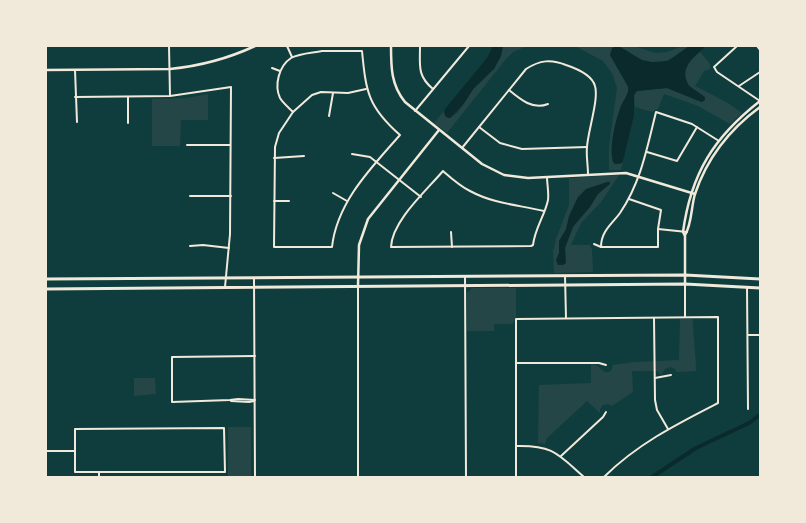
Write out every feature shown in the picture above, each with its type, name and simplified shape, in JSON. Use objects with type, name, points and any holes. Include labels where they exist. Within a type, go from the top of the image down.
[{"type":"main road","points":[[46,279],[254,279],[685,275],[760,279]]},
{"type":"main road","points":[[159,279],[160,288]]},
{"type":"main road","points":[[46,289],[565,284],[684,284],[760,288]]},
{"type":"street","points":[[170,46],[170,96]]},
{"type":"street","points":[[46,70],[188,68],[220,60],[255,46]]},
{"type":"street","points":[[287,46],[292,58]]},
{"type":"street","points":[[391,46],[391,73],[398,94],[415,111],[461,149],[496,172],[520,178],[617,173],[640,176],[695,194]]},
{"type":"street","points":[[420,46],[421,75],[426,83],[434,89]]},
{"type":"street","points":[[415,111],[469,46]]},
{"type":"street","points":[[685,317],[685,236],[683,232],[691,192],[706,160],[718,141],[737,119],[760,101],[717,72],[714,67],[737,46]]},
{"type":"street","points":[[757,46],[760,50]]},
{"type":"street","points":[[293,112],[280,99],[278,89],[280,71],[285,63],[292,58],[322,52],[362,51],[366,89],[379,114],[400,135],[377,161],[347,201],[337,223],[332,247],[274,247],[275,146],[279,133],[293,112],[312,95],[321,92],[348,93],[366,89]]},
{"type":"street","points":[[461,149],[526,69],[535,63],[546,60],[556,61],[571,66],[590,78],[595,85],[596,93],[587,147],[588,174]]},
{"type":"street","points":[[272,68],[280,71]]},
{"type":"street","points":[[75,70],[77,122]]},
{"type":"street","points":[[739,86],[760,72]]},
{"type":"street","points":[[75,97],[170,96],[231,87],[231,196],[229,248],[225,287]]},
{"type":"street","points":[[509,90],[524,102],[533,106],[541,107],[548,104]]},
{"type":"street","points":[[329,116],[332,93]]},
{"type":"street","points":[[128,97],[128,123]]},
{"type":"street","points":[[685,236],[695,194],[711,160],[722,143],[741,122],[760,107]]},
{"type":"street","points":[[601,247],[606,229],[629,199],[640,176],[656,112],[697,127],[722,143]]},
{"type":"street","points":[[479,127],[500,143],[522,150],[587,147]]},
{"type":"street","points":[[647,152],[677,161],[697,127]]},
{"type":"street","points":[[358,477],[359,245],[364,228],[372,213],[439,130]]},
{"type":"street","points":[[187,144],[230,145]]},
{"type":"street","points":[[352,154],[370,156],[421,197]]},
{"type":"street","points":[[274,158],[304,156]]},
{"type":"street","points":[[544,211],[507,204],[468,191],[443,171],[397,226],[391,247],[533,245],[537,227],[544,211],[548,197],[547,177]]},
{"type":"street","points":[[333,193],[347,201]]},
{"type":"street","points":[[190,196],[231,196]]},
{"type":"street","points":[[594,244],[601,247],[658,247],[658,229],[662,210],[629,199]]},
{"type":"street","points":[[274,201],[289,201]]},
{"type":"street","points":[[658,229],[687,232]]},
{"type":"street","points":[[451,232],[452,247]]},
{"type":"street","points":[[190,246],[203,245],[229,248]]},
{"type":"street","points":[[565,276],[566,318]]},
{"type":"street","points":[[465,277],[466,477]]},
{"type":"street","points":[[254,279],[255,477]]},
{"type":"street","points":[[747,287],[748,409]]},
{"type":"street","points":[[654,317],[656,404],[668,429]]},
{"type":"street","points":[[516,477],[516,319],[718,317],[718,403],[668,429],[631,453],[604,477]]},
{"type":"street","points":[[748,335],[760,335]]},
{"type":"street","points":[[255,356],[172,357],[172,402],[230,400],[238,398],[255,400]]},
{"type":"street","points":[[516,363],[592,362],[606,365]]},
{"type":"street","points":[[655,378],[671,375]]},
{"type":"street","points":[[561,456],[603,417],[606,412]]},
{"type":"street","points":[[224,428],[225,472],[75,472],[75,451],[75,430],[224,428]]},
{"type":"street","points":[[516,446],[539,446],[549,448],[561,456],[584,477]]},
{"type":"street","points":[[46,450],[75,451]]},
{"type":"street","points":[[99,472],[99,477]]},
{"type":"shaded area","points":[[493,46],[503,46],[501,56],[494,69],[474,88],[463,105],[450,118],[446,117],[444,113],[445,109],[487,58]]},
{"type":"shaded area","points":[[503,46],[527,46],[513,52],[506,59],[447,133],[434,123],[444,111],[446,117],[450,118],[458,112],[471,91],[482,81],[501,56]]},
{"type":"shaded area","points":[[575,46],[634,46],[655,53],[667,52],[683,46],[689,46],[669,60],[656,63],[641,60],[626,50],[613,47],[610,55],[629,89],[618,114],[612,145],[615,164],[620,164],[623,162],[621,170],[609,170],[609,146],[617,88],[612,73],[603,61]]},
{"type":"shaded area","points":[[618,46],[642,60],[652,62],[668,61],[689,46],[706,46],[692,58],[686,68],[685,73],[689,86],[705,97],[705,100],[702,102],[667,88],[637,91],[634,95],[634,115],[624,157],[622,163],[615,164],[612,156],[613,135],[618,115],[627,95],[628,89],[628,86],[610,55],[612,48]]},
{"type":"shaded area","points":[[700,52],[710,64],[710,69],[704,71],[695,86],[728,103],[742,113],[730,124],[698,106],[664,94],[658,109],[652,112],[635,107],[634,95],[637,91],[667,88],[702,102],[703,95],[690,85],[686,80],[685,75],[689,64]]},
{"type":"shaded area","points":[[208,94],[208,120],[181,120],[180,146],[152,146],[152,99],[187,98]]},
{"type":"shaded area","points":[[619,175],[601,202],[581,223],[571,245],[590,245],[592,250],[593,272],[554,273],[553,252],[556,239],[569,205],[569,178]]},
{"type":"shaded area","points":[[610,182],[610,184],[598,194],[590,207],[573,227],[565,248],[566,263],[563,265],[558,265],[556,260],[559,253],[559,241],[566,229],[569,216],[578,197],[586,189]]},
{"type":"shaded area","points":[[472,288],[516,288],[516,316],[513,324],[494,324],[494,331],[467,331],[467,293]]},
{"type":"shaded area","points":[[680,319],[693,319],[696,371],[677,372],[675,369],[670,367],[665,369],[661,375],[657,371],[632,371],[633,392],[612,406],[608,404],[603,405],[600,409],[600,413],[587,401],[547,438],[545,444],[538,443],[539,385],[591,383],[591,364],[598,366],[603,371],[608,372],[611,371],[613,365],[633,362],[679,360]]},
{"type":"shaded area","points":[[134,378],[155,378],[156,394],[134,396]]},
{"type":"shaded area","points":[[228,427],[251,427],[251,477],[228,477]]},
{"type":"waterway","points":[[652,477],[696,448],[749,423],[760,415]]}]
